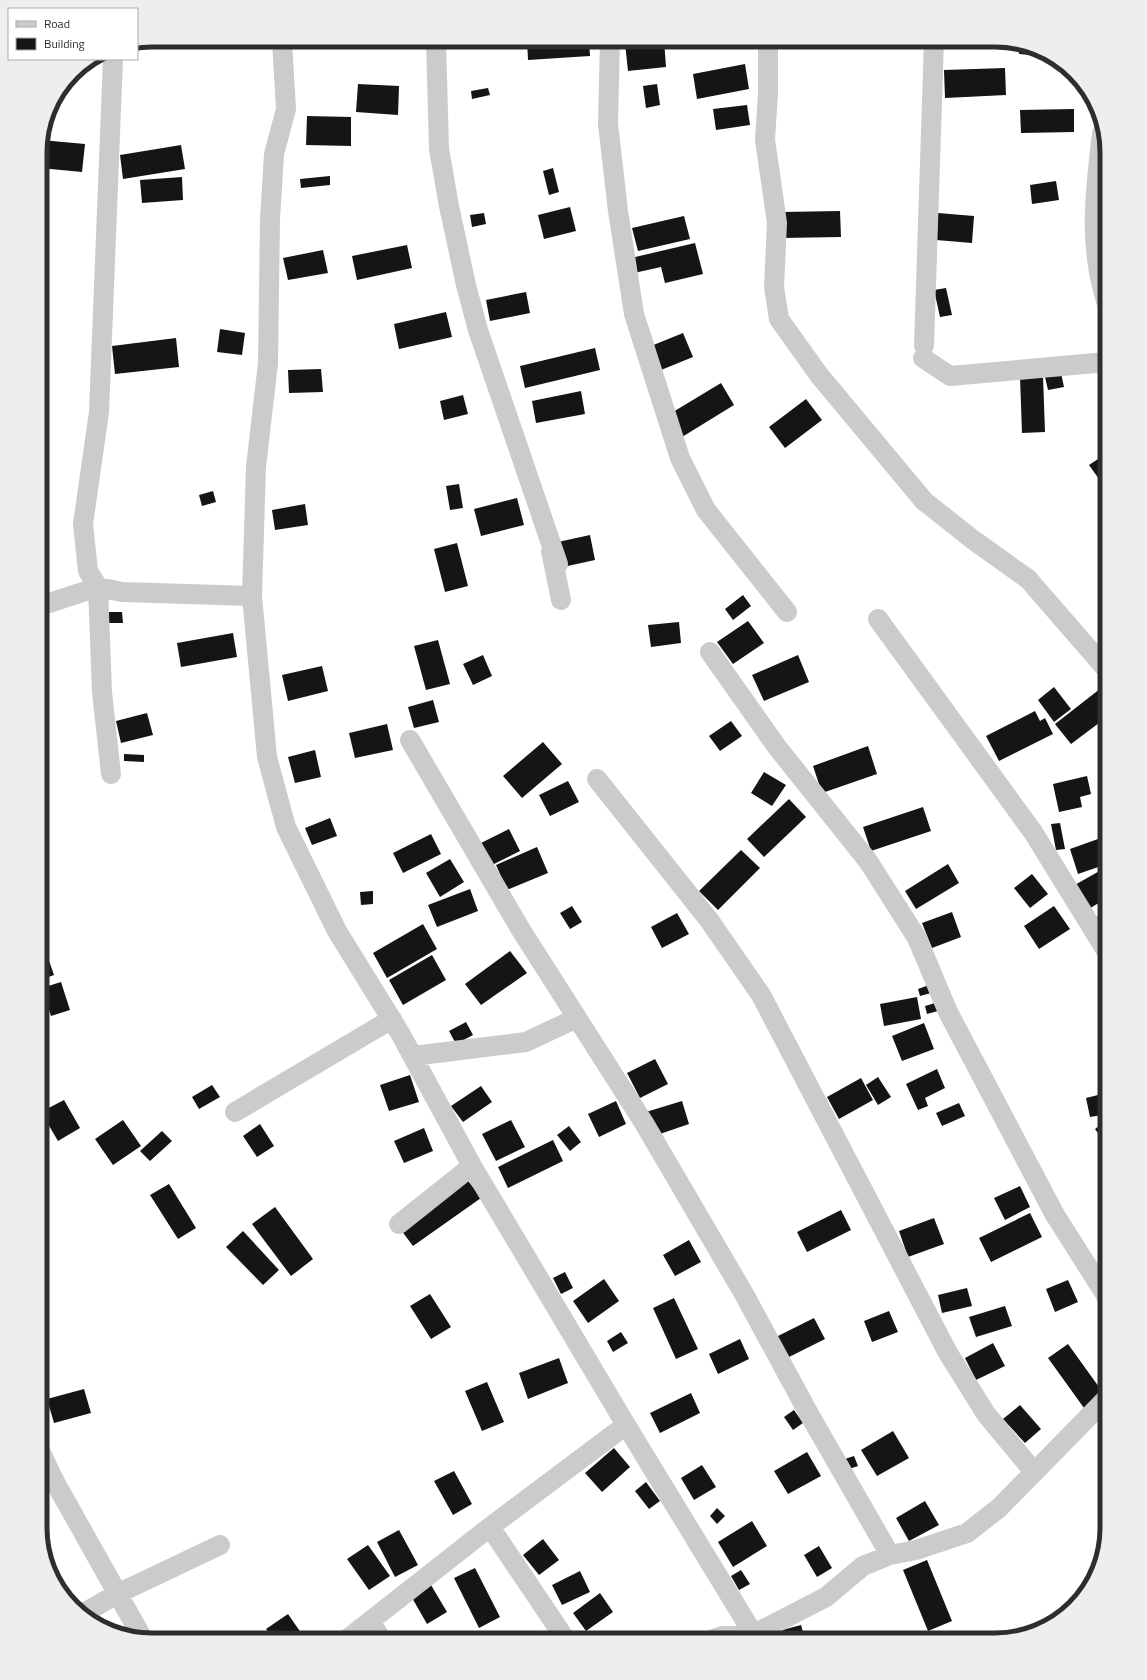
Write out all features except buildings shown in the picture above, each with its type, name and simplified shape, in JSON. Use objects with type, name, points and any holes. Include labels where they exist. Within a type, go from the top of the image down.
[{"type":"street","points":[[282,47],[286,109],[274,154],[270,219],[268,363],[256,467],[252,596],[267,757],[286,828],[337,931],[392,1019],[472,1166],[626,1425],[754,1633]]},
{"type":"street","points":[[436,47],[439,149],[449,206],[466,285],[478,330],[558,564]]},
{"type":"street","points":[[610,47],[608,124],[618,211],[634,314],[680,458],[706,510],[787,612]]},
{"type":"street","points":[[768,47],[768,93],[765,140],[777,223],[774,287],[779,319],[819,375],[924,501],[972,539],[1028,579],[1100,662]]},
{"type":"street","points":[[934,47],[923,352],[950,376],[1100,363]]},
{"type":"street","points":[[111,774],[102,692],[98,587],[88,571],[83,524],[99,412],[113,60]]},
{"type":"street","points":[[1100,156],[1094,226],[1095,253],[1100,274]]},
{"type":"street","points":[[546,530],[561,600]]},
{"type":"street","points":[[47,604],[98,587],[122,592],[252,596]]},
{"type":"street","points":[[878,619],[1033,832],[1100,941]]},
{"type":"street","points":[[710,652],[777,747],[868,861],[917,938],[948,1012],[1055,1215],[1100,1286]]},
{"type":"street","points":[[410,740],[521,930],[652,1136],[744,1294],[809,1414],[890,1555]]},
{"type":"street","points":[[597,779],[709,920],[761,995],[948,1353],[986,1414],[1034,1472]]},
{"type":"street","points":[[413,1056],[526,1042],[577,1018]]},
{"type":"street","points":[[235,1112],[392,1019]]},
{"type":"street","points":[[399,1224],[472,1166]]},
{"type":"street","points":[[763,1633],[826,1597],[863,1566],[890,1555],[916,1550],[967,1532],[999,1508],[1100,1405]]},
{"type":"street","points":[[355,1633],[490,1527],[626,1425]]},
{"type":"street","points":[[47,1468],[139,1632]]},
{"type":"street","points":[[490,1527],[561,1633]]},
{"type":"street","points":[[88,1611],[117,1594],[220,1545]]},
{"type":"street","points":[[370,1621],[378,1633]]}]
